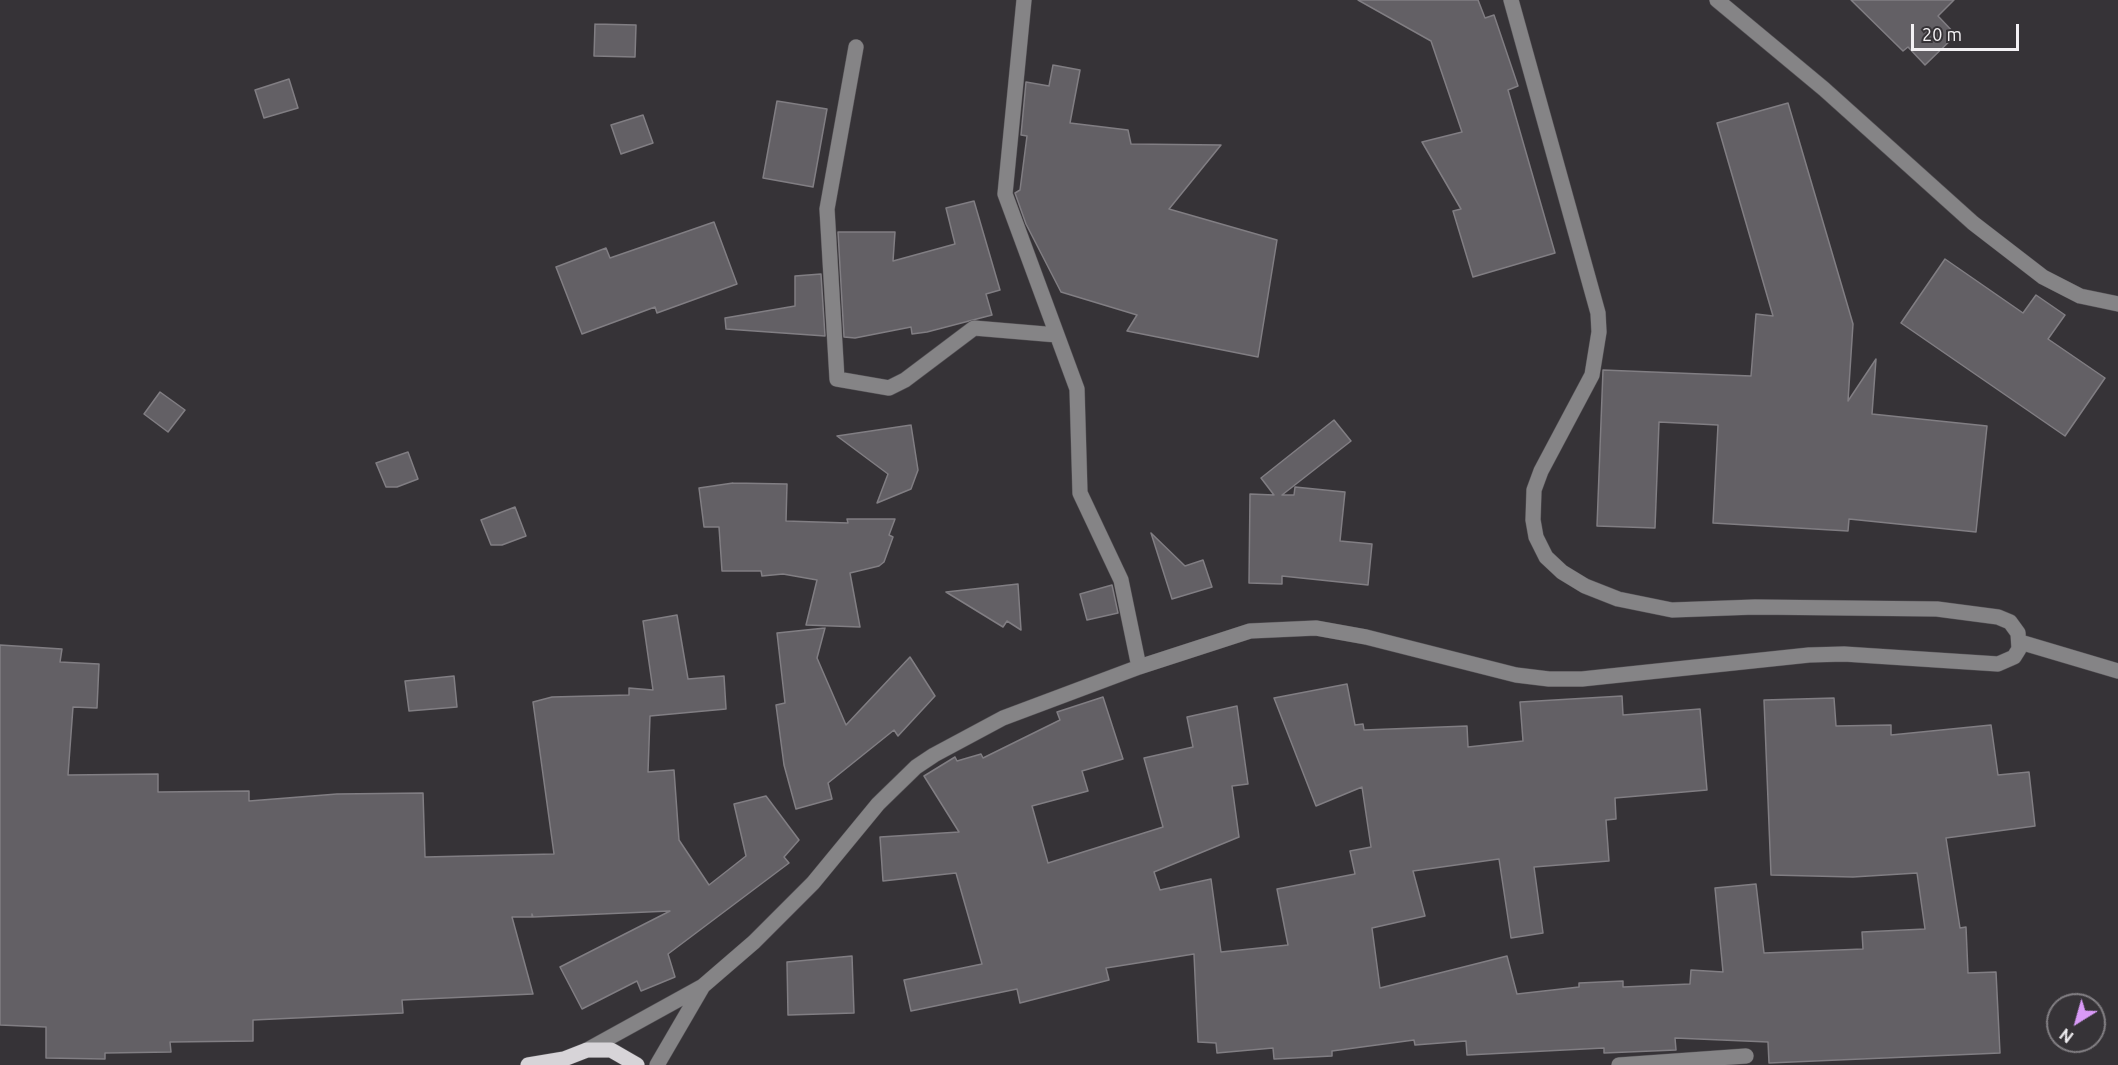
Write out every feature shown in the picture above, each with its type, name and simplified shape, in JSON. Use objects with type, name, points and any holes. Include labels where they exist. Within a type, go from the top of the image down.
[{"type":"main road","points":[[528,1065],[561,1062],[586,1050],[611,1050],[637,1065]]},
{"type":"street","points":[[1024,0],[1005,194],[1077,389],[1080,493],[1121,580],[1139,667]]},
{"type":"street","points":[[586,1050],[703,986],[754,942],[813,884],[878,804],[916,767],[1003,718],[1139,667],[1250,631],[1316,628],[1366,637],[1516,675],[1549,679],[1582,679],[1809,655],[1844,654],[1998,664],[2014,657],[2020,642],[2016,628],[1998,616],[1937,609],[1755,607],[1672,610],[1647,606],[1585,586],[1562,572],[1546,556],[1536,537],[1533,520],[1534,490],[1541,471],[1592,375],[1599,332],[1598,313],[1511,0]]},
{"type":"street","points":[[1717,0],[1824,89],[1973,223],[2043,278],[2080,296],[2118,304]]},
{"type":"street","points":[[856,47],[827,209],[837,379],[889,388],[905,380],[975,328],[1057,335]]},
{"type":"street","points":[[2020,642],[2118,671]]},
{"type":"street","points":[[657,1065],[703,986]]},
{"type":"street","points":[[1619,1065],[1746,1056]]},
{"type":"building","points":[[1358,0],[1478,0],[1485,18],[1494,15],[1518,86],[1508,90],[1555,253],[1473,277],[1453,211],[1461,209],[1422,142],[1462,132],[1431,41]]},
{"type":"building","points":[[1851,0],[1954,0],[1938,16],[1956,35],[1925,65],[1908,47],[1903,51]]},
{"type":"building","points":[[595,24],[636,25],[635,57],[594,56]]},
{"type":"building","points":[[1053,65],[1080,70],[1070,123],[1128,130],[1131,144],[1221,145],[1169,209],[1277,240],[1258,357],[1127,331],[1137,315],[1061,292],[1026,224],[1015,193],[1020,190],[1027,136],[1021,135],[1026,82],[1049,86]]},
{"type":"building","points":[[289,79],[298,108],[264,118],[255,90]]},
{"type":"building","points":[[777,101],[827,109],[813,187],[763,178]]},
{"type":"building","points":[[1788,103],[1853,324],[1848,401],[1876,359],[1872,414],[1987,426],[1976,532],[1849,519],[1848,531],[1713,523],[1718,425],[1659,422],[1655,528],[1597,526],[1603,370],[1751,376],[1756,314],[1773,316],[1717,123]]},
{"type":"building","points":[[643,115],[653,143],[621,154],[611,125]]},
{"type":"building","points":[[974,201],[1000,290],[986,294],[992,315],[927,332],[912,334],[911,327],[855,338],[844,337],[838,232],[895,232],[893,261],[955,244],[946,208]]},
{"type":"building","points":[[714,222],[737,284],[657,313],[655,307],[582,334],[556,267],[606,248],[610,258]]},
{"type":"building","points":[[1945,259],[2023,313],[2036,295],[2065,315],[2048,339],[2105,378],[2065,436],[1901,323]]},
{"type":"building","points":[[821,274],[825,336],[726,329],[725,318],[795,306],[795,276]]},
{"type":"building","points":[[160,392],[185,410],[168,432],[144,414]]},
{"type":"building","points":[[1334,420],[1351,441],[1282,495],[1294,495],[1295,487],[1345,492],[1340,541],[1372,544],[1368,585],[1282,576],[1282,584],[1249,583],[1250,494],[1274,495],[1261,478]]},
{"type":"building","points":[[911,425],[918,470],[911,489],[877,503],[888,474],[837,436]]},
{"type":"building","points":[[408,452],[418,479],[397,487],[386,487],[376,463]]},
{"type":"building","points":[[733,483],[787,484],[786,521],[848,523],[847,519],[895,519],[889,535],[893,537],[884,562],[879,566],[850,573],[860,627],[806,625],[817,580],[783,574],[762,576],[761,571],[722,571],[719,527],[704,527],[699,488]]},
{"type":"building","points":[[515,507],[526,536],[502,545],[491,545],[481,520]]},
{"type":"building","points":[[1151,533],[1185,566],[1203,560],[1212,587],[1172,599]]},
{"type":"building","points":[[1018,584],[1021,630],[1007,621],[1003,627],[946,592]]},
{"type":"building","points":[[1112,585],[1118,613],[1087,620],[1080,594]]},
{"type":"building","points":[[677,615],[688,679],[724,676],[726,709],[650,716],[648,772],[674,770],[679,840],[709,885],[746,856],[734,804],[766,796],[799,840],[784,857],[789,863],[668,954],[675,977],[641,991],[637,981],[582,1009],[560,967],[670,911],[533,917],[532,914],[532,917],[512,917],[533,994],[402,1000],[403,1013],[253,1020],[253,1041],[170,1042],[171,1052],[105,1053],[105,1059],[46,1058],[46,1027],[0,1025],[0,645],[62,649],[60,662],[99,664],[97,708],[73,707],[68,775],[158,774],[158,792],[249,791],[249,801],[337,794],[423,793],[425,857],[554,854],[533,702],[552,697],[629,695],[629,688],[653,690],[643,621]]},
{"type":"building","points":[[825,628],[817,658],[846,725],[910,657],[935,696],[898,736],[894,730],[828,783],[832,799],[796,809],[784,765],[776,705],[785,703],[777,633]]},
{"type":"building","points":[[454,676],[457,707],[409,711],[405,681]]},
{"type":"building","points":[[1347,684],[1355,725],[1363,724],[1364,730],[1467,726],[1468,747],[1523,741],[1520,702],[1622,696],[1623,715],[1700,709],[1707,790],[1615,798],[1616,819],[1606,820],[1609,861],[1534,867],[1543,933],[1511,938],[1499,859],[1413,871],[1425,916],[1372,928],[1380,988],[1507,956],[1517,994],[1579,987],[1579,983],[1623,981],[1623,987],[1690,984],[1691,970],[1723,972],[1715,888],[1756,884],[1764,953],[1863,949],[1862,932],[1925,929],[1917,873],[1853,877],[1771,875],[1764,700],[1834,698],[1836,726],[1891,725],[1891,735],[1991,725],[1998,775],[2029,772],[2035,826],[1946,838],[1960,928],[1966,927],[1968,973],[1996,972],[2000,1053],[1769,1063],[1768,1042],[1675,1038],[1676,1050],[1604,1053],[1604,1048],[1467,1055],[1466,1041],[1415,1045],[1414,1040],[1332,1051],[1332,1056],[1274,1059],[1273,1048],[1217,1053],[1216,1043],[1198,1042],[1194,954],[1106,968],[1109,980],[1020,1003],[1017,989],[911,1011],[904,980],[982,964],[956,873],[883,881],[880,837],[959,832],[924,776],[955,757],[957,761],[981,754],[983,758],[1060,720],[1057,712],[1103,697],[1123,759],[1082,771],[1088,791],[1032,806],[1048,863],[1163,827],[1144,758],[1193,747],[1187,717],[1237,706],[1248,784],[1232,786],[1239,837],[1154,872],[1160,890],[1211,879],[1221,952],[1288,945],[1277,889],[1355,874],[1350,851],[1371,847],[1362,787],[1316,806],[1274,698]]},
{"type":"building","points":[[852,956],[854,1013],[788,1015],[787,962]]}]
